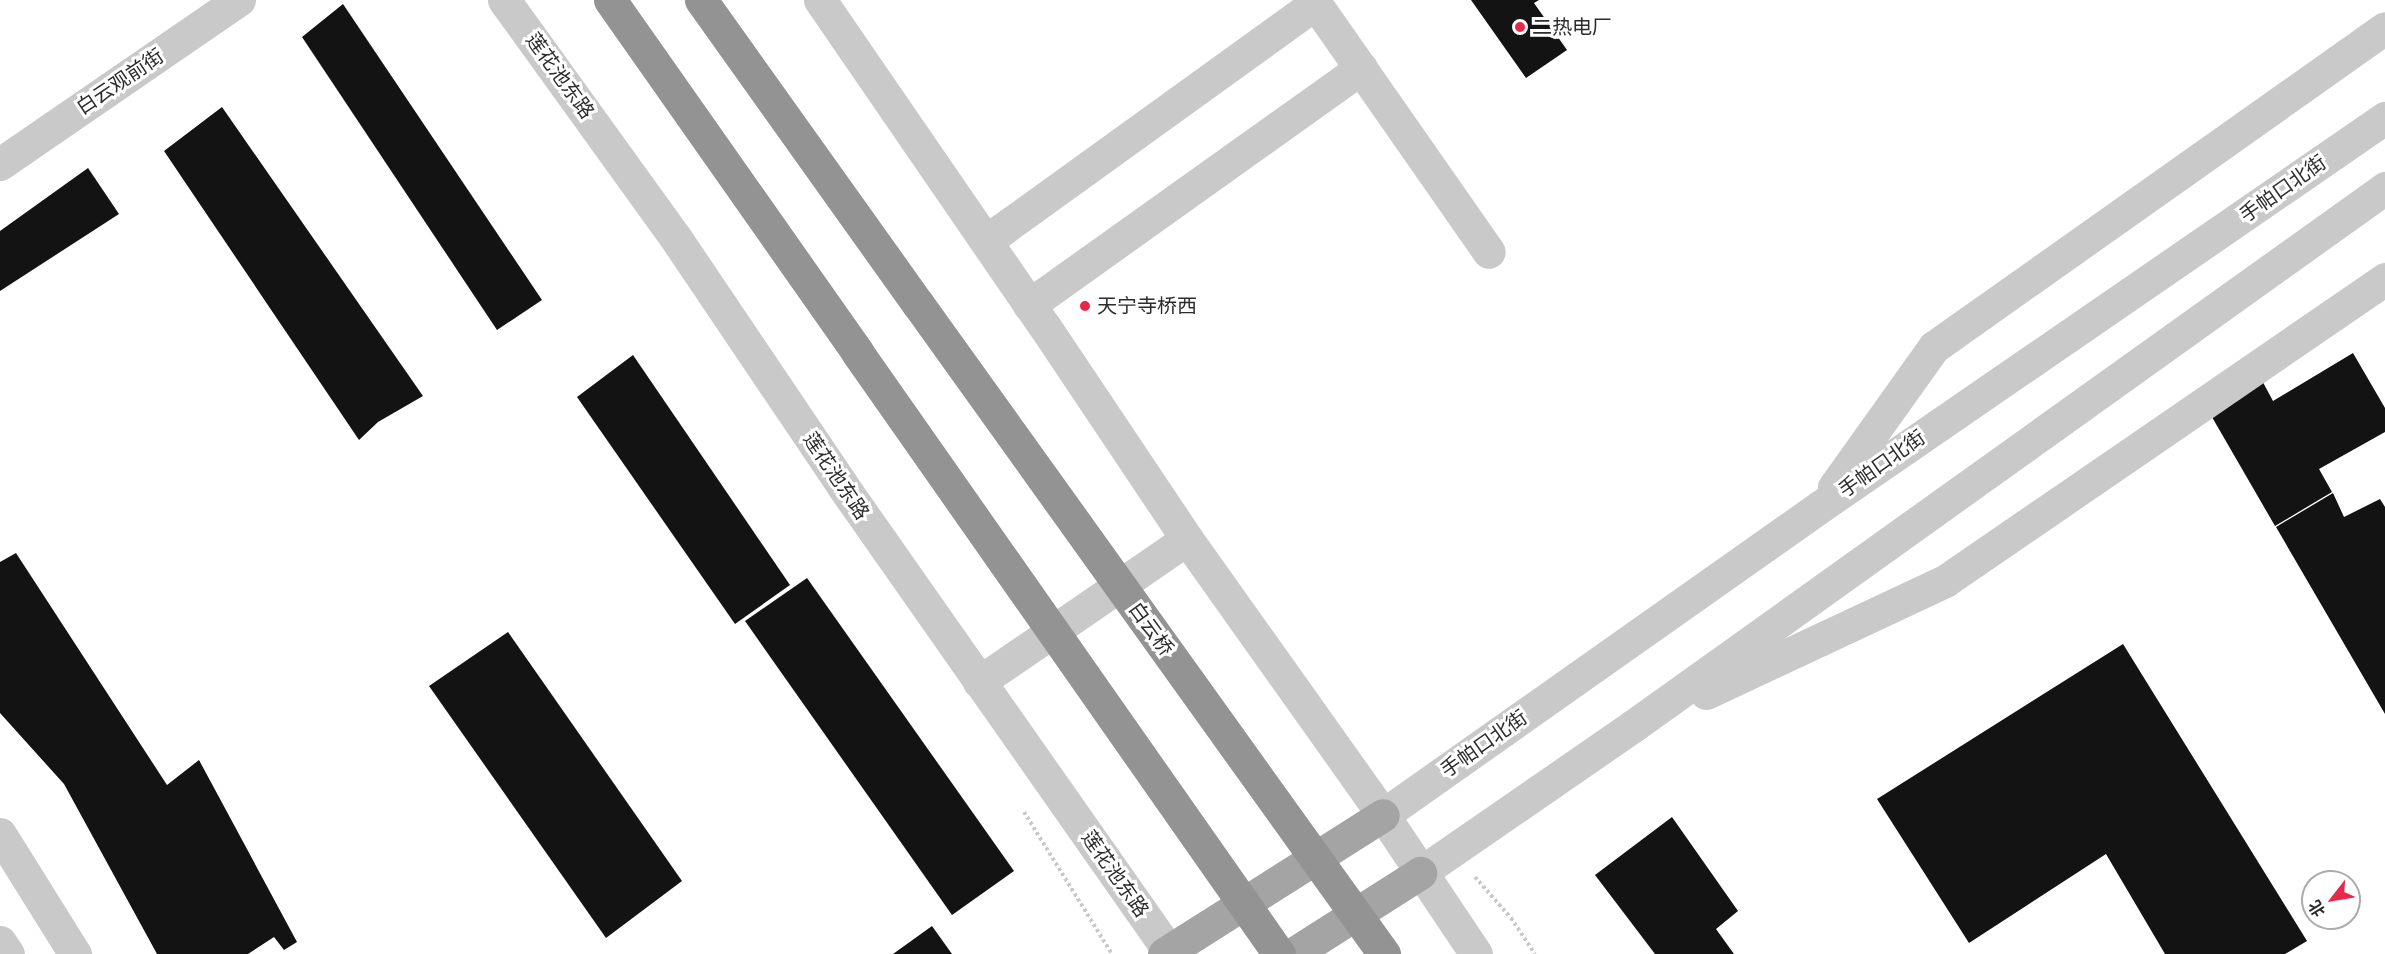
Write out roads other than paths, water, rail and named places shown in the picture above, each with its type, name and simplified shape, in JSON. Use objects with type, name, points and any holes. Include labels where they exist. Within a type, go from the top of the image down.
[{"type":"highway","points":[[610,0],[1279,954]]},
{"type":"highway","name":"白云桥","points":[[701,0],[1384,954]]},
{"type":"main road","points":[[1168,953],[1383,815]]},
{"type":"main road","points":[[1293,954],[1420,873]]},
{"type":"street","name":"白云观前街","points":[[0,164],[239,0]]},
{"type":"street","name":"莲花池东路","points":[[504,0],[675,237],[979,682],[1168,953]]},
{"type":"street","points":[[820,0],[1187,539],[1383,815],[1476,954]]},
{"type":"street","points":[[986,241],[1315,2],[1489,252]]},
{"type":"street","points":[[1821,507],[1934,347],[2385,28]]},
{"type":"street","points":[[1029,305],[1361,68]]},
{"type":"street","name":"手帕口北街","points":[[1383,815],[1821,507],[2385,118]]},
{"type":"street","points":[[1420,873],[1633,726],[2385,188]]},
{"type":"street","points":[[1633,726],[1945,581],[2385,279]]},
{"type":"street","points":[[979,682],[1187,539]]},
{"type":"street","points":[[0,834],[75,954]]},
{"type":"street","points":[[0,942],[8,954]]},
{"type":"place","name":"二热电厂","points":[[1520,27]]},
{"type":"place","name":"天宁寺桥西","points":[[1085,306]]}]
